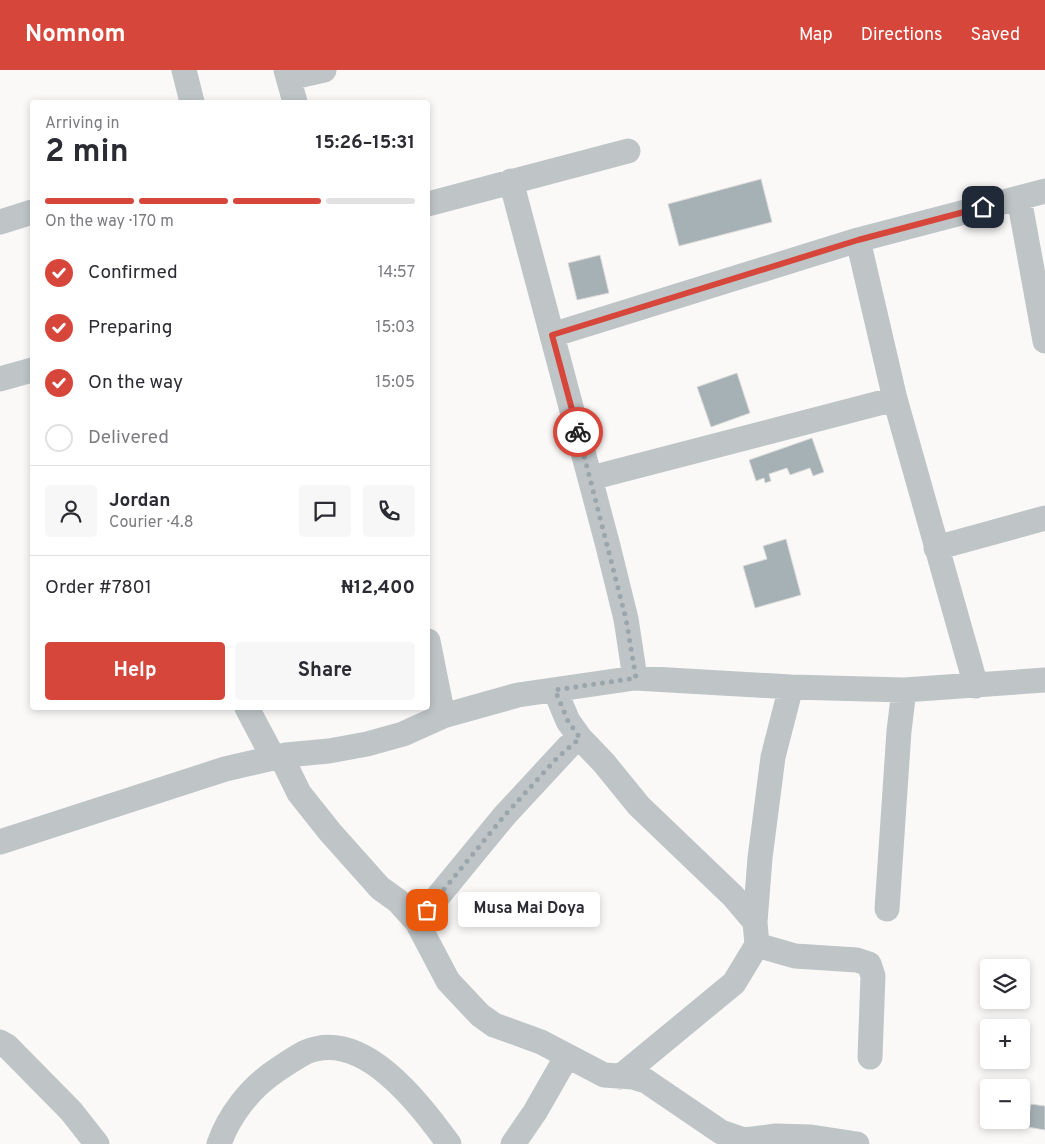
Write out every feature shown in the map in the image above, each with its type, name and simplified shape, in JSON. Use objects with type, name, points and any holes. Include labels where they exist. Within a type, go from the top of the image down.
[{"type":"street","points":[[184,70],[192,100]]},
{"type":"street","points":[[295,100],[287,74],[324,70]]},
{"type":"street","points":[[430,203],[628,151]]},
{"type":"street","points":[[512,182],[591,478],[626,619],[636,678]]},
{"type":"street","points":[[552,335],[858,240],[1045,191]]},
{"type":"street","points":[[1019,198],[1045,341]]},
{"type":"street","points":[[0,222],[30,213]]},
{"type":"street","points":[[858,240],[895,399],[976,686]]},
{"type":"street","points":[[0,379],[30,371]]},
{"type":"street","points":[[591,478],[895,399]]},
{"type":"street","points":[[936,548],[1045,518]]},
{"type":"street","points":[[430,652],[443,716]]},
{"type":"street","points":[[0,842],[172,784],[277,757],[367,744],[403,734],[443,716],[518,695],[636,678],[791,687],[904,690],[1045,680]]},
{"type":"street","points":[[620,1077],[734,983],[756,934],[760,858],[773,757],[791,687]]},
{"type":"street","points":[[555,690],[568,721],[580,738],[604,763],[639,806],[682,850],[733,896],[756,934],[795,956],[857,960],[869,964],[873,976],[870,1057]]},
{"type":"street","points":[[887,909],[899,732],[904,690]]},
{"type":"street","points":[[248,710],[299,792],[330,832],[380,888],[398,901],[417,922],[448,981],[480,1015],[494,1025],[541,1042],[604,1075],[633,1077],[646,1081],[721,1132],[743,1142],[776,1136],[811,1137],[857,1144]]},
{"type":"street","points":[[417,922],[505,815],[563,752],[580,738]]},
{"type":"street","points":[[0,1042],[7,1046],[71,1110],[97,1144]]},
{"type":"street","points":[[220,1144],[247,1096],[264,1078],[307,1052],[323,1049],[345,1050],[362,1055],[379,1066],[420,1106],[449,1144]]},
{"type":"street","points":[[513,1144],[535,1112],[567,1056]]},
{"type":"building","points":[[761,179],[772,222],[679,246],[668,204]]},
{"type":"building","points":[[600,255],[609,293],[577,300],[568,263]]},
{"type":"building","points":[[737,373],[750,413],[711,427],[697,387]]},
{"type":"building","points":[[812,438],[824,472],[813,476],[810,468],[790,475],[787,468],[769,474],[771,481],[765,483],[764,478],[756,481],[749,460]]},
{"type":"building","points":[[786,539],[801,595],[755,608],[743,566],[767,559],[763,546]]},
{"type":"building","points":[[1031,1104],[1045,1106],[1045,1130],[1030,1128]]},
{"type":"way so far","points":[[427,910],[505,815],[558,757],[580,738],[568,721],[555,690],[636,678],[626,619],[578,432]]},
{"type":"place","name":"Musa Mai Doya","points":[[427,910]]},
{"type":"route","points":[[578,432],[552,335],[858,240],[983,207]]}]
